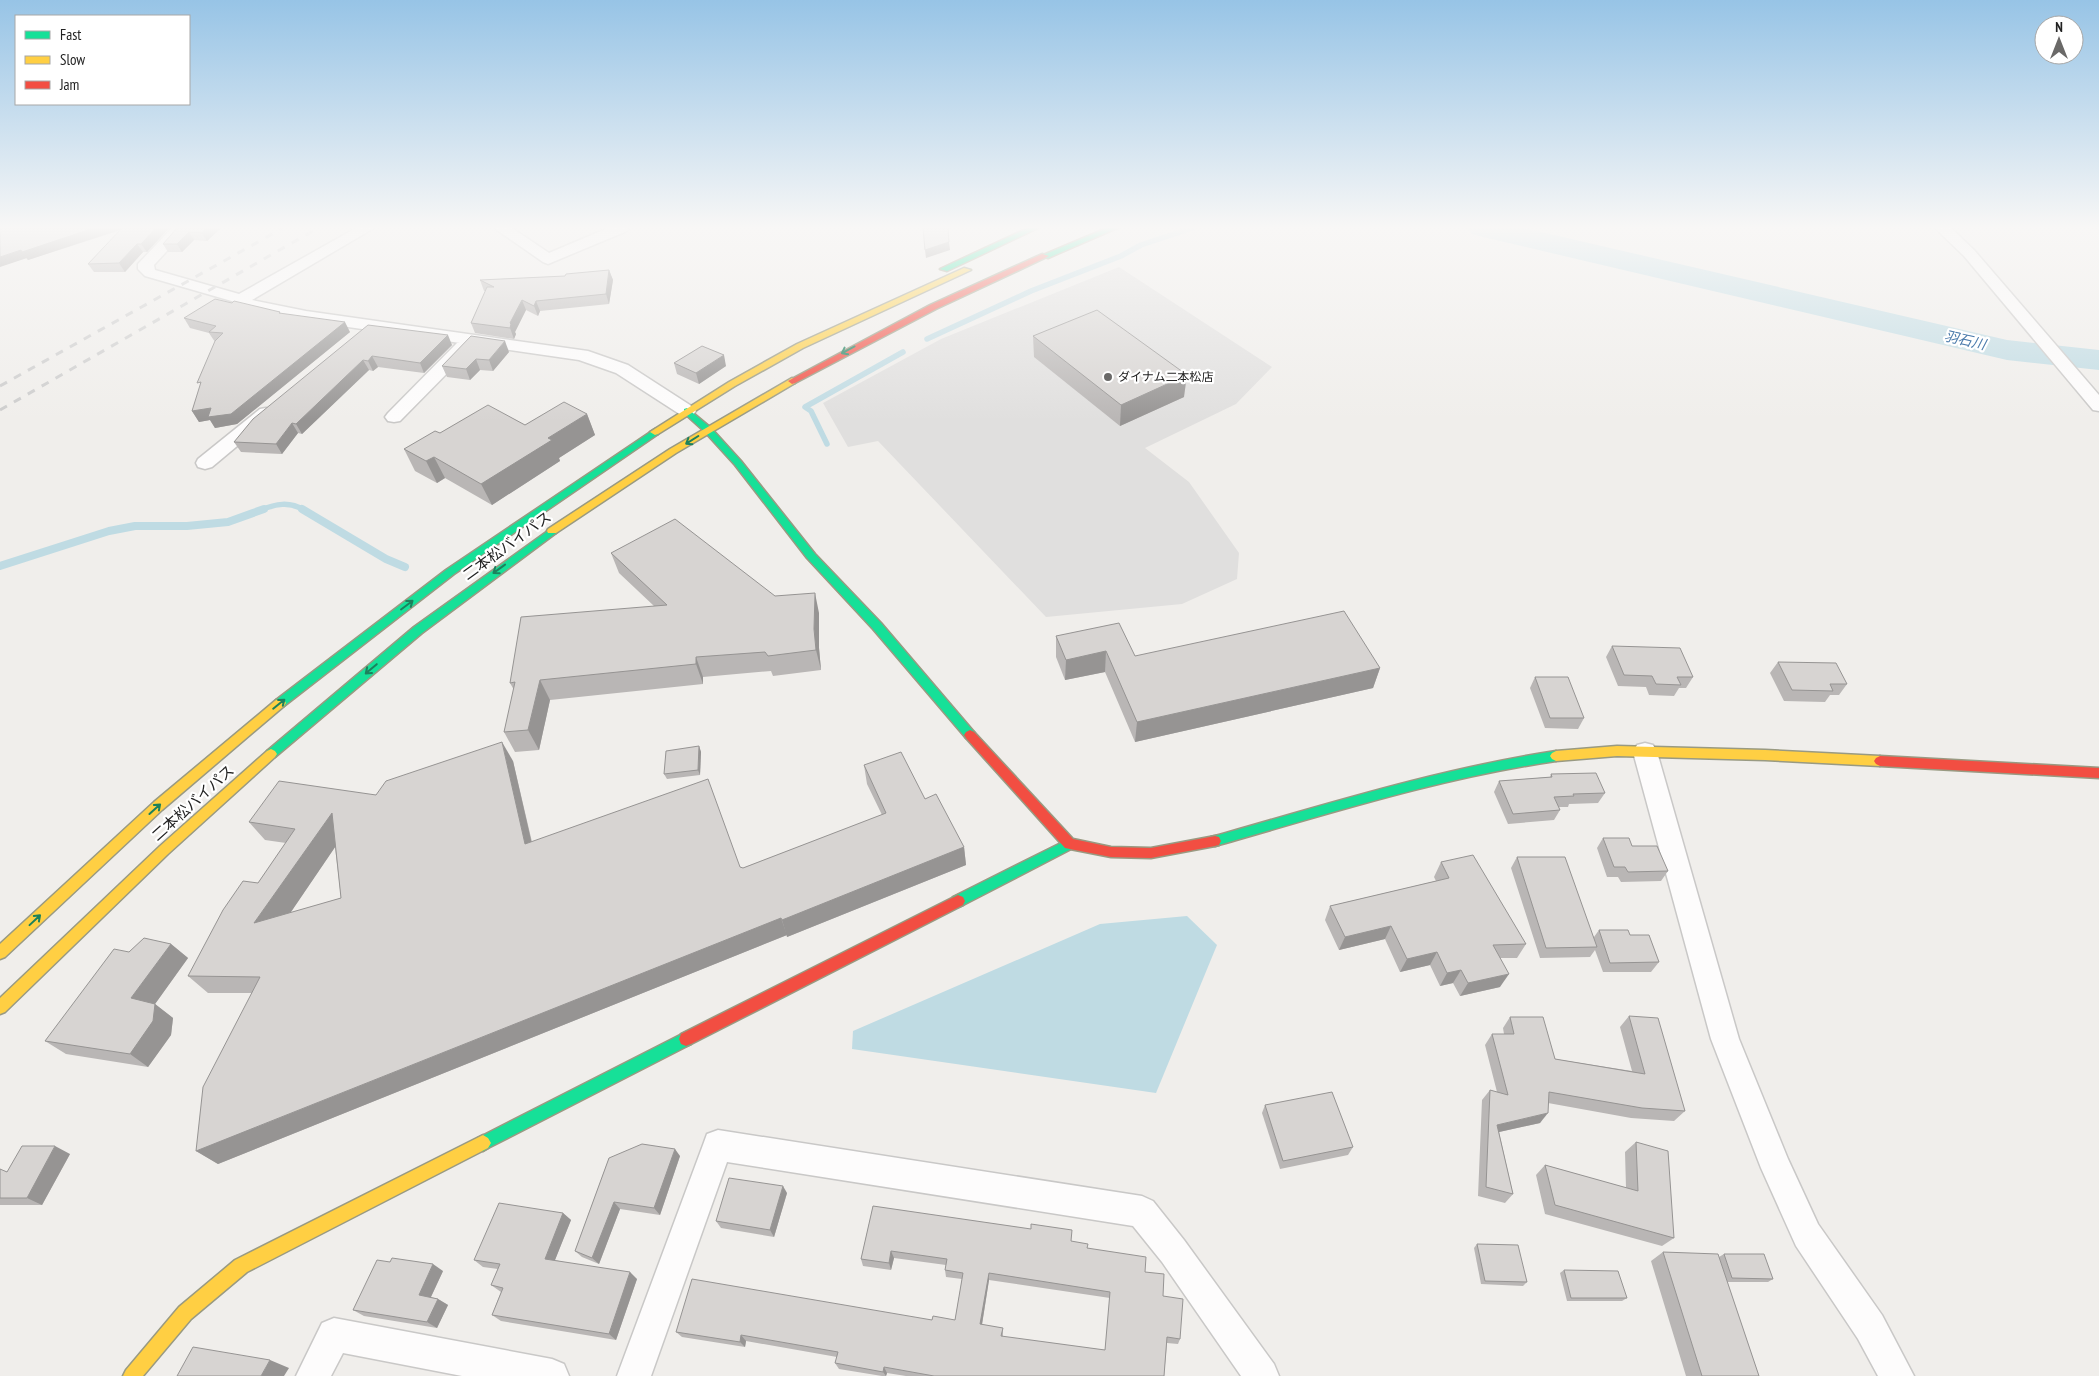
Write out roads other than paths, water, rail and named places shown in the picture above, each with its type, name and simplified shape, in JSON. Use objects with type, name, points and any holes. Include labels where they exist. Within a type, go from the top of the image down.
[{"type":"main road","points":[[777,358],[827,328],[898,292]]},
{"type":"main road","name":"二本松バイパス","points":[[0,953],[105,854],[211,759],[346,650],[501,534],[687,411],[777,358],[869,313],[917,292]]},
{"type":"main road","name":"二本松バイパス","points":[[0,1007],[117,892],[254,767],[427,622],[541,539],[708,430],[822,364],[928,309],[965,292]]},
{"type":"main road","points":[[687,411],[708,430],[738,463],[811,556],[877,626],[944,707],[1069,844],[1111,852],[1151,853],[1216,841],[1404,786],[1467,770],[1564,755],[1617,751],[1765,754],[2099,773]]},
{"type":"main road","points":[[132,1376],[185,1312],[241,1266],[1069,844]]},
{"type":"street","points":[[217,292],[240,299],[245,303],[306,316],[564,352],[598,359],[631,374],[687,411]]},
{"type":"street","points":[[240,299],[252,292]]},
{"type":"street","points":[[2002,292],[2099,406]]},
{"type":"street","points":[[356,338],[371,326]]},
{"type":"street","points":[[394,417],[470,340]]},
{"type":"street","points":[[205,463],[280,401]]},
{"type":"street","points":[[1645,752],[1725,1039],[1776,1168],[1807,1235],[1870,1327],[1897,1376]]},
{"type":"street","points":[[634,1376],[718,1145],[1142,1212],[1174,1251],[1262,1376]]},
{"type":"street","points":[[313,1376],[334,1335],[552,1376]]},
{"type":"water","points":[[1187,916],[1217,945],[1156,1093],[852,1049],[853,1031],[1100,924]]},
{"type":"waterway","points":[[927,339],[1028,292]]},
{"type":"waterway","name":"羽石川","points":[[1759,292],[2007,350],[2099,360]]},
{"type":"waterway","points":[[827,444],[811,411],[805,407],[903,352]]},
{"type":"waterway","points":[[260,510],[282,504],[293,505],[302,509]]},
{"type":"waterway","points":[[0,566],[109,531],[135,526],[187,526],[228,522],[264,509]]},
{"type":"waterway","points":[[302,509],[386,559],[405,567]]},
{"type":"railway","points":[[0,386],[168,292]]},
{"type":"railway","points":[[0,410],[206,292]]},
{"type":"place","name":"ダイナム二本松店","points":[[1108,377]]}]
